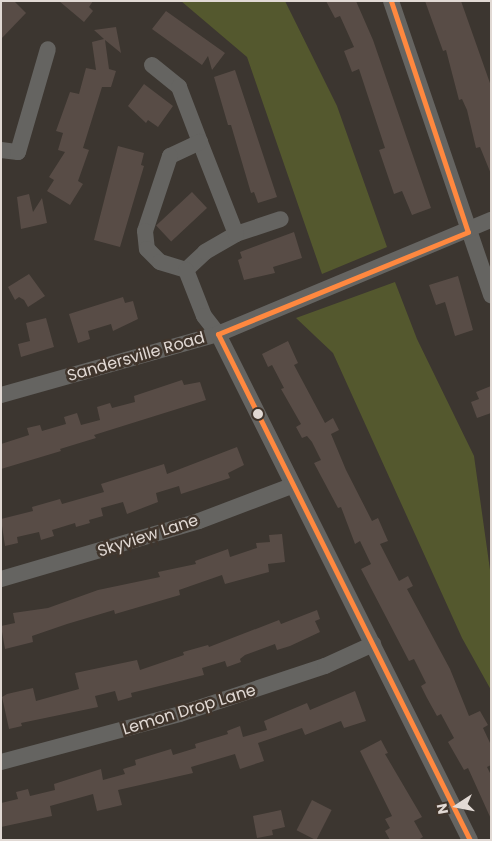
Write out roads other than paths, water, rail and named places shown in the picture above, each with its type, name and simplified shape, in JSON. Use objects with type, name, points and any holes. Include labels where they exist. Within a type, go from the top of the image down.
[{"type":"street","points":[[391,1],[491,296]]},
{"type":"street","points":[[1,150],[18,152],[48,49]]},
{"type":"street","points":[[152,65],[179,87],[236,234]]},
{"type":"street","points":[[186,270],[160,262],[147,249],[145,231],[170,156],[200,142]]},
{"type":"street","points":[[186,270],[205,252],[236,234],[281,219]]},
{"type":"street","name":"Sandersville Road","points":[[1,395],[218,334],[468,232],[491,220]]},
{"type":"street","points":[[186,270],[204,316],[218,334],[291,486],[373,644],[470,840]]},
{"type":"street","name":"Skyview Lane","points":[[1,579],[198,521],[291,486]]},
{"type":"street","name":"Lemon Drop Lane","points":[[1,762],[189,712],[325,666],[373,644]]}]
